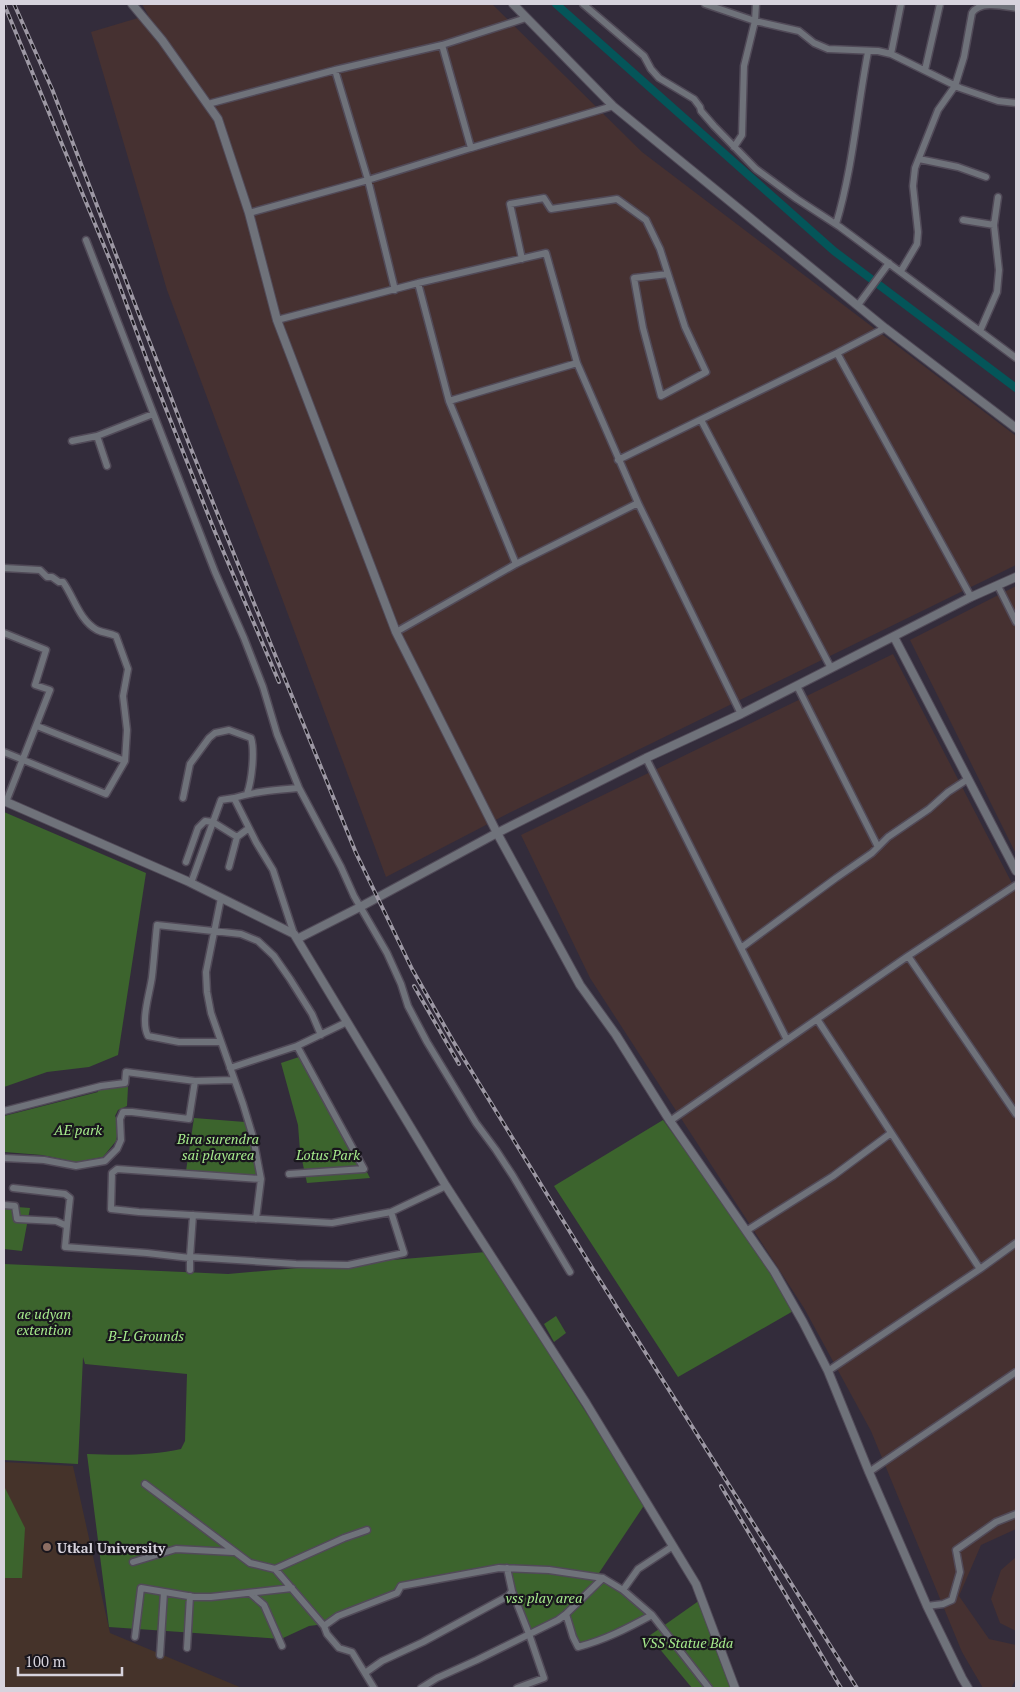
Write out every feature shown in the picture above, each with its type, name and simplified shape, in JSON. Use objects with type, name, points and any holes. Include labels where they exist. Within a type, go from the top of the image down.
[{"type":"street","points":[[132,4],[162,40],[218,119],[249,213],[277,320],[396,632],[497,833],[580,985],[616,1035],[670,1121],[774,1271],[828,1371],[927,1606],[968,1688]]},
{"type":"street","points":[[513,4],[613,106],[885,328],[1016,428]]},
{"type":"street","points":[[583,4],[644,56],[651,69],[659,78],[694,98],[707,119],[756,169],[836,224],[1016,358]]},
{"type":"street","points":[[705,4],[755,21],[799,31],[814,44],[828,50],[865,50],[868,52],[878,51],[891,54],[955,86],[998,101],[1016,103]]},
{"type":"street","points":[[734,147],[742,135],[744,66],[755,21],[756,4]]},
{"type":"street","points":[[891,54],[901,4]]},
{"type":"street","points":[[925,70],[940,4]]},
{"type":"street","points":[[901,272],[917,244],[918,232],[913,186],[916,168],[938,110],[955,86],[964,58],[974,9],[981,5],[1016,8]]},
{"type":"street","points":[[208,104],[336,70],[442,45],[526,18]]},
{"type":"street","points":[[442,45],[471,148]]},
{"type":"street","points":[[836,224],[845,196],[868,52]]},
{"type":"street","points":[[336,70],[368,180],[395,290]]},
{"type":"street","points":[[249,213],[368,180],[613,106]]},
{"type":"street","points":[[919,159],[958,167],[986,177]]},
{"type":"street","points":[[980,331],[997,292],[999,270],[994,225],[998,197]]},
{"type":"street","points":[[522,259],[510,204],[544,198],[551,209],[617,199],[646,220],[660,249],[685,327],[706,372],[661,396],[643,328],[634,278],[668,274]]},
{"type":"street","points":[[964,222],[994,225]]},
{"type":"street","points":[[86,240],[215,572],[244,638],[263,687],[277,734],[299,788],[360,907],[388,953],[408,1006],[427,1042],[476,1123],[513,1176],[570,1272]]},
{"type":"street","points":[[277,320],[418,283],[546,253],[577,363],[618,460],[741,714]]},
{"type":"street","points":[[858,305],[889,263]]},
{"type":"street","points":[[418,283],[449,401],[516,564]]},
{"type":"street","points":[[618,460],[838,353],[885,328]]},
{"type":"street","points":[[838,353],[971,597]]},
{"type":"street","points":[[449,401],[577,363]]},
{"type":"street","points":[[72,441],[97,436],[153,414]]},
{"type":"street","points":[[701,420],[831,668]]},
{"type":"street","points":[[97,436],[107,466]]},
{"type":"street","points":[[396,632],[516,564],[638,503]]},
{"type":"street","points":[[4,568],[40,570],[48,577],[62,582],[91,626],[99,631],[116,636],[128,669],[123,696],[126,730],[125,761],[106,794],[4,752]]},
{"type":"street","points":[[295,936],[360,907],[497,833],[646,758],[741,714],[971,597],[1016,577]]},
{"type":"street","points":[[998,586],[1016,622]]},
{"type":"street","points":[[4,633],[46,650],[35,685],[50,690],[5,802],[191,883],[295,936]]},
{"type":"street","points":[[894,637],[1016,871]]},
{"type":"street","points":[[797,686],[878,847]]},
{"type":"street","points":[[36,726],[125,761]]},
{"type":"street","points":[[183,798],[190,764],[215,733],[230,730],[251,738],[253,751],[251,785],[247,794]]},
{"type":"street","points":[[646,758],[787,1040]]},
{"type":"street","points":[[741,948],[872,853],[888,837],[929,809],[948,792],[968,780]]},
{"type":"street","points":[[191,883],[221,800],[247,794],[299,788]]},
{"type":"street","points":[[234,798],[273,870],[295,936],[446,1186],[586,1403],[696,1584],[735,1688]]},
{"type":"street","points":[[186,862],[198,828],[205,821],[213,822],[237,836]]},
{"type":"street","points":[[229,867],[237,836],[249,828]]},
{"type":"street","points":[[670,1121],[908,956],[1016,885]]},
{"type":"street","points":[[221,898],[206,972],[207,992],[220,1042],[253,1137],[261,1179],[256,1219]]},
{"type":"street","points":[[220,1042],[178,1042],[148,1036],[145,1031],[147,997],[152,979],[157,925],[241,934],[258,941],[274,956],[312,1014],[321,1035]]},
{"type":"street","points":[[908,956],[1016,1114]]},
{"type":"street","points":[[817,1020],[980,1269]]},
{"type":"street","points":[[230,1068],[297,1046],[347,1022]]},
{"type":"street","points":[[289,1174],[364,1168],[297,1046]]},
{"type":"street","points":[[4,1111],[102,1086],[125,1083],[126,1072],[194,1081],[234,1080]]},
{"type":"street","points":[[4,1158],[44,1160],[76,1166],[104,1161],[117,1148],[121,1140],[120,1120],[123,1112],[189,1119],[194,1081]]},
{"type":"street","points":[[746,1231],[832,1176],[891,1133]]},
{"type":"street","points":[[261,1179],[117,1169],[112,1173],[111,1209],[332,1222],[391,1212],[446,1186]]},
{"type":"street","points":[[13,1188],[65,1194],[70,1198],[65,1247],[190,1258],[348,1265],[377,1260],[404,1253],[391,1212]]},
{"type":"street","points":[[4,1205],[15,1206],[17,1219],[56,1221],[67,1226]]},
{"type":"street","points":[[190,1270],[193,1215]]},
{"type":"street","points":[[828,1371],[1016,1243]]},
{"type":"street","points":[[869,1472],[1016,1372]]},
{"type":"street","points":[[145,1484],[250,1564],[275,1569],[344,1538],[367,1530]]},
{"type":"street","points":[[927,1606],[943,1604],[952,1600],[960,1572],[956,1550],[996,1522],[1016,1514]]},
{"type":"street","points":[[623,1590],[638,1569],[673,1546]]},
{"type":"street","points":[[133,1562],[176,1549],[234,1552]]},
{"type":"street","points":[[507,1568],[512,1591],[544,1678],[517,1688]]},
{"type":"street","points":[[324,1626],[338,1616],[397,1593],[402,1586],[476,1571],[507,1568],[549,1570],[603,1578],[623,1590],[652,1615],[709,1688]]},
{"type":"street","points":[[275,1569],[324,1626],[327,1634],[339,1648],[352,1652],[374,1688]]},
{"type":"street","points":[[421,1688],[437,1678],[558,1620],[603,1578]]},
{"type":"street","points":[[135,1637],[141,1588],[190,1596],[211,1597],[292,1588]]},
{"type":"street","points":[[365,1673],[382,1660],[423,1642],[508,1596],[512,1591]]},
{"type":"street","points":[[160,1655],[164,1592]]},
{"type":"street","points":[[250,1593],[264,1604],[282,1646]]},
{"type":"street","points":[[187,1648],[190,1596]]},
{"type":"street","points":[[566,1614],[578,1647],[622,1632],[652,1615]]},
{"type":"shaded area","points":[[142,4],[492,4],[642,152],[1016,436],[1016,565],[509,813],[386,877],[167,290],[91,32],[148,15]]},
{"type":"shaded area","points":[[1016,586],[1016,854],[910,640]]},
{"type":"shaded area","points":[[893,654],[1016,891],[1016,1529],[981,1545],[959,1596],[989,1639],[1016,1645],[1016,1679],[1011,1688],[983,1688],[962,1652],[871,1431],[804,1308],[590,978],[521,835]]},
{"type":"shaded area","name":"Utkal University","points":[[4,1462],[73,1466],[110,1633],[242,1688],[4,1688]]},
{"type":"shaded area","points":[[1016,1557],[1016,1631],[1000,1623],[991,1599],[1001,1570]]},
{"type":"green space","points":[[4,812],[146,873],[118,1055],[89,1067],[47,1072],[4,1087]]},
{"type":"green space","name":"Lotus Park","points":[[305,1055],[370,1178],[307,1183],[300,1151],[298,1125],[281,1063]]},
{"type":"green space","name":"AE park","points":[[97,1087],[128,1087],[127,1106],[118,1110],[115,1116],[120,1123],[116,1141],[103,1157],[76,1162],[42,1155],[4,1152],[4,1116],[98,1092]]},
{"type":"green space","name":"Bira surendra sai playarea","points":[[194,1118],[245,1122],[258,1176],[186,1171]]},
{"type":"green space","points":[[663,1120],[770,1267],[795,1310],[678,1377],[554,1186]]},
{"type":"green space","points":[[4,1206],[30,1208],[22,1251],[4,1249]]},
{"type":"green space","points":[[486,1252],[525,1311],[562,1375],[645,1504],[597,1576],[517,1566],[405,1584],[396,1592],[325,1624],[309,1626],[281,1639],[109,1627],[87,1454],[146,1454],[181,1449],[185,1441],[187,1374],[85,1364],[83,1357],[78,1464],[4,1460],[4,1264],[228,1274]]},
{"type":"green space","points":[[556,1316],[566,1333],[554,1342],[544,1324]]},
{"type":"green space","points":[[4,1486],[25,1528],[22,1578],[4,1578]]},
{"type":"green space","name":"vss play area","points":[[508,1568],[603,1579],[652,1615],[578,1646],[566,1614],[530,1633]]},
{"type":"green space","name":"VSS Statue Bda","points":[[700,1600],[731,1688],[692,1688],[649,1636]]},
{"type":"waterway","points":[[556,4],[834,251],[1016,388]]},
{"type":"railway","points":[[4,4],[112,265],[152,374],[215,532],[279,682]]},
{"type":"railway","points":[[14,4],[52,89],[189,444],[356,853],[412,969],[453,1041],[594,1271],[857,1688]]},
{"type":"railway","points":[[414,986],[459,1064]]},
{"type":"railway","points":[[721,1486],[841,1688]]},
{"type":"place","name":"Utkal University","points":[[47,1547]]},
{"type":"park label","name":"ae udyan extention","points":[[44,1322]]},
{"type":"park label","name":"B-L Grounds","points":[[146,1335]]}]
